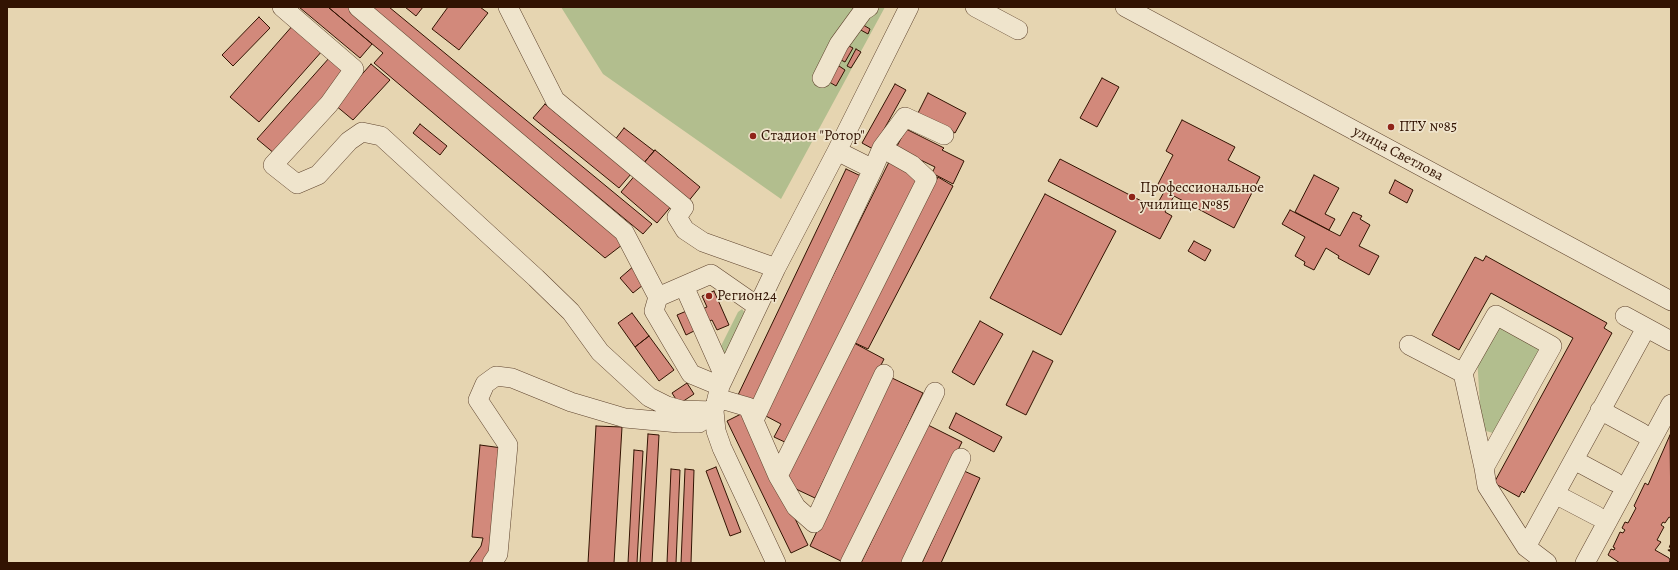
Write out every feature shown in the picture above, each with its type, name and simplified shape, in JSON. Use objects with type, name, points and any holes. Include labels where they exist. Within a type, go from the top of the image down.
[{"type":"street","points":[[282,7],[354,69],[329,104],[273,165],[298,184],[318,176],[349,141],[362,132],[381,136],[571,312],[600,352],[649,397],[667,406],[681,410],[719,393]]},
{"type":"street","points":[[358,7],[624,232],[658,297],[654,311],[691,374],[719,393],[748,407],[778,476],[796,507],[814,523],[884,374]]},
{"type":"street","points":[[508,7],[555,100],[684,207],[677,217],[685,230],[703,242],[776,268]]},
{"type":"street","points":[[822,78],[839,44],[863,11],[869,7]]},
{"type":"street","points":[[492,563],[498,554],[508,445],[478,400],[485,384],[496,376],[512,378],[571,402],[625,418],[679,423],[699,423],[719,393],[757,306],[909,7]]},
{"type":"street","points":[[975,7],[1018,30]]},
{"type":"street","name":"улица Светлова","points":[[1125,7],[1671,301]]},
{"type":"street","points":[[754,420],[882,148],[904,117],[944,136]]},
{"type":"street","points":[[778,476],[927,179],[912,165],[882,148]]},
{"type":"street","points":[[837,151],[873,169]]},
{"type":"street","points":[[658,297],[711,274],[757,306]]},
{"type":"street","points":[[684,286],[719,393],[716,431],[722,448],[776,563]]},
{"type":"street","points":[[1484,468],[1552,346],[1496,315],[1463,373],[1487,486],[1526,547],[1547,563]]},
{"type":"street","points":[[1625,316],[1671,341]]},
{"type":"street","points":[[1526,547],[1646,328]]},
{"type":"street","points":[[1409,345],[1463,373]]},
{"type":"street","points":[[850,563],[935,392]]},
{"type":"street","points":[[1585,563],[1671,404]]},
{"type":"street","points":[[1600,410],[1642,433]]},
{"type":"street","points":[[911,563],[961,458]]},
{"type":"street","points":[[1574,460],[1615,482]]},
{"type":"street","points":[[1555,494],[1597,516]]},
{"type":"path","points":[[1671,546],[1669,550],[1671,551]]},
{"type":"green space","name":"Стадион \"Ротор\"","points":[[561,7],[885,7],[781,199],[603,74]]},
{"type":"green space","points":[[742,309],[745,313],[725,355],[721,352],[721,346],[738,312]]},
{"type":"green space","points":[[1499,323],[1543,348],[1493,433],[1486,431],[1481,421],[1477,357]]},
{"type":"building","points":[[299,7],[328,7],[372,44],[360,58]]},
{"type":"building","points":[[328,7],[350,7],[615,231],[622,245],[605,258],[374,63],[383,53]]},
{"type":"building","points":[[369,7],[389,7],[652,224],[643,234]]},
{"type":"building","points":[[405,7],[423,7],[416,16]]},
{"type":"building","points":[[448,7],[480,7],[488,13],[459,50],[432,29]]},
{"type":"building","points":[[259,17],[270,28],[233,66],[222,55]]},
{"type":"building","points":[[860,23],[870,29],[868,34],[857,28]]},
{"type":"building","points":[[294,24],[323,50],[259,122],[230,97]]},
{"type":"building","points":[[847,45],[853,48],[845,62],[839,59]]},
{"type":"building","points":[[856,49],[861,52],[851,68],[847,66]]},
{"type":"building","points":[[330,57],[347,73],[275,154],[257,139]]},
{"type":"building","points":[[371,64],[390,80],[353,120],[335,105]]},
{"type":"building","points":[[836,64],[845,70],[836,86],[826,80]]},
{"type":"building","points":[[1102,78],[1119,87],[1097,127],[1080,118]]},
{"type":"building","points":[[895,84],[906,90],[873,149],[862,143]]},
{"type":"building","points":[[928,93],[966,113],[955,133],[918,113]]},
{"type":"building","points":[[545,104],[631,174],[619,188],[533,118]]},
{"type":"building","points":[[1182,120],[1235,147],[1228,160],[1260,177],[1234,228],[1174,196],[1165,212],[1172,216],[1160,239],[1048,181],[1060,159],[1155,208],[1164,192],[1156,188],[1173,155],[1166,151]]},
{"type":"building","points":[[420,124],[447,146],[440,155],[413,133]]},
{"type":"building","points":[[624,128],[654,151],[643,164],[614,141]]},
{"type":"building","points":[[906,129],[944,148],[942,150],[964,161],[953,184],[932,173],[935,167],[896,148]]},
{"type":"building","points":[[655,150],[700,187],[687,203],[642,165]]},
{"type":"building","points":[[889,162],[920,178],[789,444],[774,437],[781,424],[764,415]]},
{"type":"building","points":[[846,169],[863,177],[753,402],[738,395]]},
{"type":"building","points":[[637,173],[673,204],[657,223],[621,192]]},
{"type":"building","points":[[1314,175],[1339,188],[1325,214],[1335,219],[1329,230],[1295,212]]},
{"type":"building","points":[[938,177],[953,186],[868,349],[853,342]]},
{"type":"building","points":[[1395,180],[1413,190],[1407,203],[1389,193]]},
{"type":"building","points":[[1045,194],[1116,231],[1061,335],[990,298]]},
{"type":"building","points":[[1290,210],[1340,236],[1353,212],[1362,216],[1360,219],[1370,225],[1359,246],[1379,256],[1369,275],[1338,258],[1339,256],[1326,248],[1314,270],[1304,265],[1305,262],[1295,256],[1305,237],[1282,224]]},
{"type":"building","points":[[1194,241],[1211,250],[1205,261],[1188,251]]},
{"type":"building","points":[[1486,256],[1607,323],[1604,328],[1612,333],[1524,493],[1522,491],[1519,497],[1494,483],[1573,338],[1491,293],[1459,350],[1432,335],[1475,257],[1483,261]]},
{"type":"building","points":[[635,265],[648,281],[633,293],[620,278]]},
{"type":"building","points":[[714,291],[729,325],[717,330],[712,320],[697,326],[691,314],[707,307],[702,296]]},
{"type":"building","points":[[689,310],[698,329],[686,335],[677,315]]},
{"type":"building","points":[[632,313],[649,336],[635,347],[618,323]]},
{"type":"building","points":[[980,321],[1003,334],[974,385],[952,372]]},
{"type":"building","points":[[649,336],[674,370],[659,381],[635,347]]},
{"type":"building","points":[[854,343],[884,359],[815,498],[798,490],[786,479]]},
{"type":"building","points":[[1033,351],[1053,361],[1026,415],[1006,405]]},
{"type":"building","points":[[890,377],[923,393],[843,562],[810,546]]},
{"type":"building","points":[[687,383],[694,394],[679,404],[672,393]]},
{"type":"building","points":[[743,413],[808,545],[791,553],[727,421]]},
{"type":"building","points":[[956,413],[1002,437],[994,452],[949,428]]},
{"type":"building","points":[[928,425],[962,442],[902,563],[861,563]]},
{"type":"building","points":[[596,426],[622,427],[614,563],[588,563]]},
{"type":"building","points":[[648,434],[659,435],[652,563],[640,563]]},
{"type":"building","points":[[1670,435],[1671,518],[1669,517],[1665,523],[1663,522],[1661,525],[1664,527],[1657,540],[1661,542],[1655,550],[1669,558],[1669,563],[1620,563],[1608,555],[1611,549],[1614,550],[1615,548],[1613,547],[1620,532],[1623,533],[1625,530],[1622,528],[1625,522],[1628,523],[1636,508],[1634,506],[1645,483],[1648,485]]},
{"type":"building","points":[[480,445],[502,448],[493,551],[485,563],[469,563],[481,546],[483,538],[472,537]]},
{"type":"building","points":[[634,450],[643,451],[637,563],[628,563]]},
{"type":"building","points":[[716,467],[741,532],[730,536],[706,471]]},
{"type":"building","points":[[671,469],[680,470],[676,563],[667,563]]},
{"type":"building","points":[[685,469],[694,470],[691,563],[681,563]]},
{"type":"building","points":[[964,471],[980,478],[941,563],[922,563]]},
{"type":"place","name":"ПТУ №85","points":[[1391,127]]},
{"type":"place","name":"Стадион \"Ротор\"","points":[[753,136]]},
{"type":"place","name":"Профессиональное училище №85","points":[[1132,197]]},
{"type":"place","name":"Регион24","points":[[709,296]]}]
